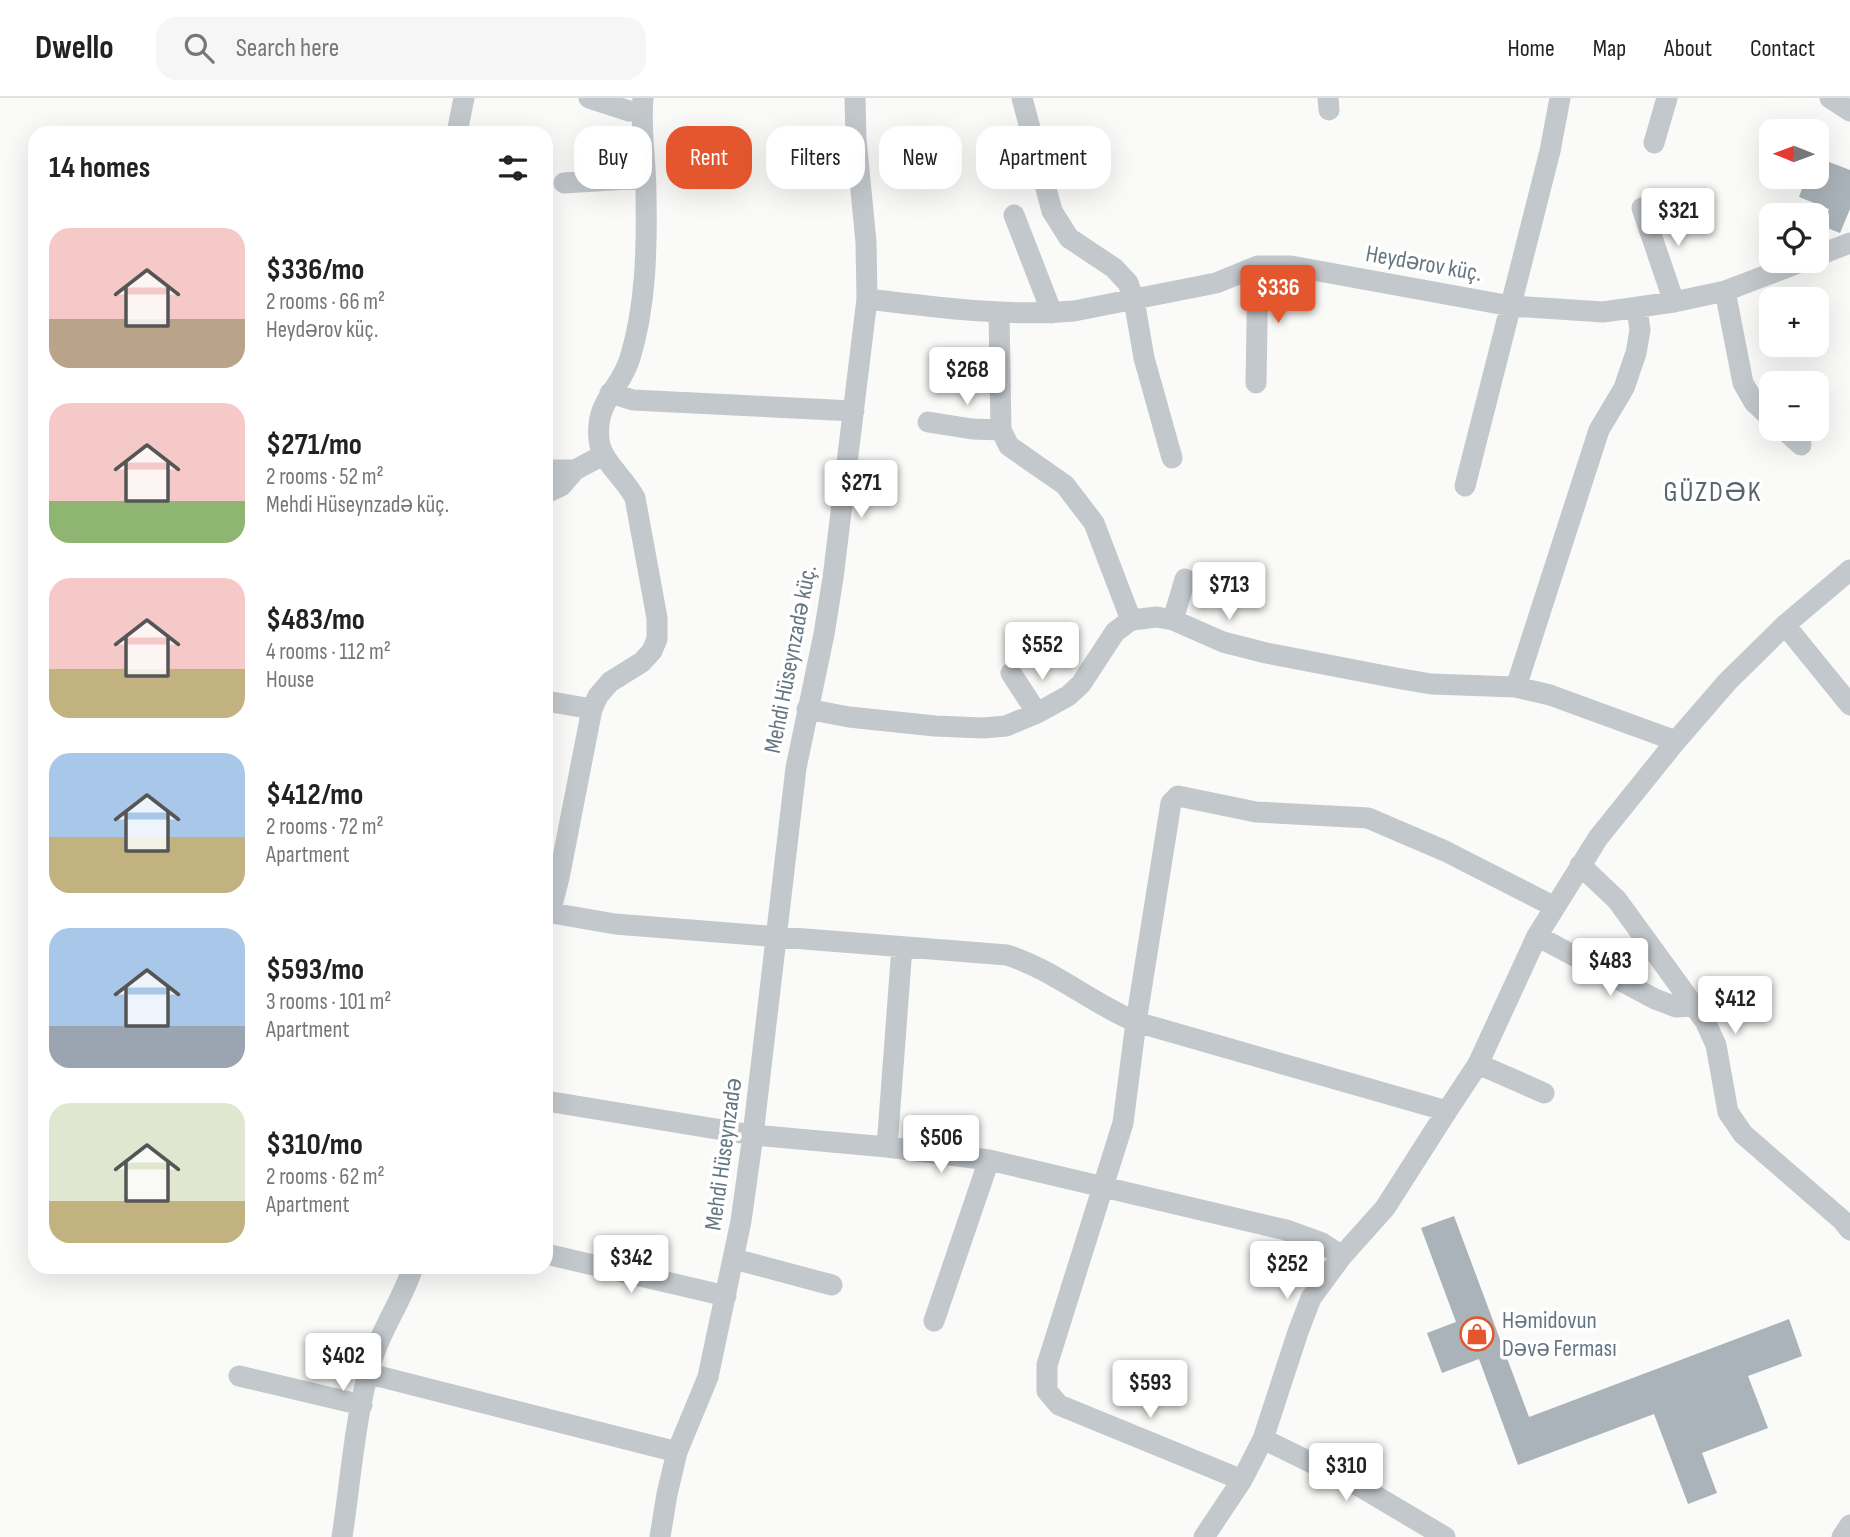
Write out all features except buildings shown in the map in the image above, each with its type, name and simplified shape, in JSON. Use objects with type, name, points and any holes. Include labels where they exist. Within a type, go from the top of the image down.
[{"type":"street","points":[[458,126],[464,98]]},
{"type":"street","points":[[589,98],[629,111],[643,104],[644,126]]},
{"type":"street","name":"Mehdi Hüseynzadə küç.","points":[[778,936],[796,768],[824,634],[867,299],[868,269],[856,139],[855,98]]},
{"type":"street","points":[[1022,98],[1052,211],[1069,238],[1114,268],[1128,283],[1134,300],[1143,358],[1172,458]]},
{"type":"street","points":[[1465,486],[1560,98]]},
{"type":"street","points":[[1654,143],[1667,98]]},
{"type":"street","points":[[1830,98],[1850,111]]},
{"type":"street","points":[[564,183],[574,182]]},
{"type":"street","points":[[553,897],[592,709],[598,696],[610,682],[642,662],[652,651],[657,639],[656,618],[635,498],[628,484],[603,455],[599,444],[598,425],[602,408],[623,376],[639,322],[646,189]]},
{"type":"street","points":[[1642,208],[1674,302]]},
{"type":"street","points":[[1014,215],[1052,313]]},
{"type":"street","points":[[1829,251],[1850,243]]},
{"type":"street","points":[[1256,383],[1258,266]]},
{"type":"street","name":"Heydərov küç.","points":[[867,299],[999,313],[1052,313],[1216,283],[1258,266],[1291,266],[1511,306],[1603,312],[1726,291],[1773,273]]},
{"type":"street","points":[[1726,291],[1743,383],[1759,407]]},
{"type":"street","points":[[1516,687],[1599,430],[1624,388],[1636,354],[1640,330],[1637,308]]},
{"type":"street","points":[[999,313],[1001,430],[1009,446],[1065,485],[1094,523],[1130,620]]},
{"type":"street","points":[[610,393],[633,400],[854,411]]},
{"type":"street","points":[[928,422],[972,429],[1001,430]]},
{"type":"street","points":[[1796,441],[1801,445]]},
{"type":"street","points":[[553,490],[561,486],[575,470],[603,455]]},
{"type":"street","points":[[553,470],[575,470]]},
{"type":"street","points":[[1204,1537],[1242,1480],[1263,1439],[1311,1298],[1342,1256],[1385,1208],[1478,1064],[1537,936],[1580,865],[1676,741],[1750,657],[1850,570]]},
{"type":"street","points":[[1173,620],[1185,579]]},
{"type":"street","points":[[807,709],[936,726],[1006,726],[1068,696],[1081,684],[1115,632],[1130,620],[1157,617],[1173,620],[1223,642],[1266,653],[1431,684],[1516,687],[1550,695],[1676,741]]},
{"type":"street","points":[[1785,625],[1850,705]]},
{"type":"street","points":[[1011,673],[1037,713]]},
{"type":"street","points":[[553,702],[592,709]]},
{"type":"street","points":[[1242,1480],[1059,1405],[1047,1391],[1047,1365],[1123,1123],[1136,1022],[1171,803],[1178,796],[1256,812],[1368,818],[1445,851],[1555,906]]},
{"type":"street","points":[[1580,865],[1617,900],[1706,1021],[1716,1045],[1728,1112],[1743,1134],[1842,1220],[1850,1230]]},
{"type":"street","points":[[553,913],[615,924],[989,953],[1020,959],[1051,974],[1109,1011],[1136,1022],[1447,1111]]},
{"type":"street","name":"Mehdi Hüseynzadə","points":[[660,1537],[677,1452],[708,1377],[734,1259],[778,936]]},
{"type":"street","points":[[1537,936],[1655,999],[1676,1007],[1694,1006]]},
{"type":"street","points":[[887,1147],[902,947]]},
{"type":"street","points":[[1478,1064],[1544,1093]]},
{"type":"street","points":[[553,1102],[753,1135],[887,1147],[989,1160],[1286,1230],[1322,1243],[1342,1256]]},
{"type":"street","points":[[934,1321],[989,1160]]},
{"type":"street","points":[[553,1256],[726,1296]]},
{"type":"street","points":[[734,1259],[832,1285]]},
{"type":"street","points":[[342,1537],[362,1405],[377,1347],[410,1274]]},
{"type":"street","points":[[370,1374],[677,1452]]},
{"type":"street","points":[[239,1376],[362,1405]]},
{"type":"street","points":[[1263,1439],[1359,1486],[1445,1537]]},
{"type":"street","points":[[1842,1537],[1850,1525]]},
{"type":"place","name":"Həmidovun Dəvə Ferması","points":[[1477,1334]]},
{"type":"district","name":"GÜZDƏK","points":[[1713,491]]}]
